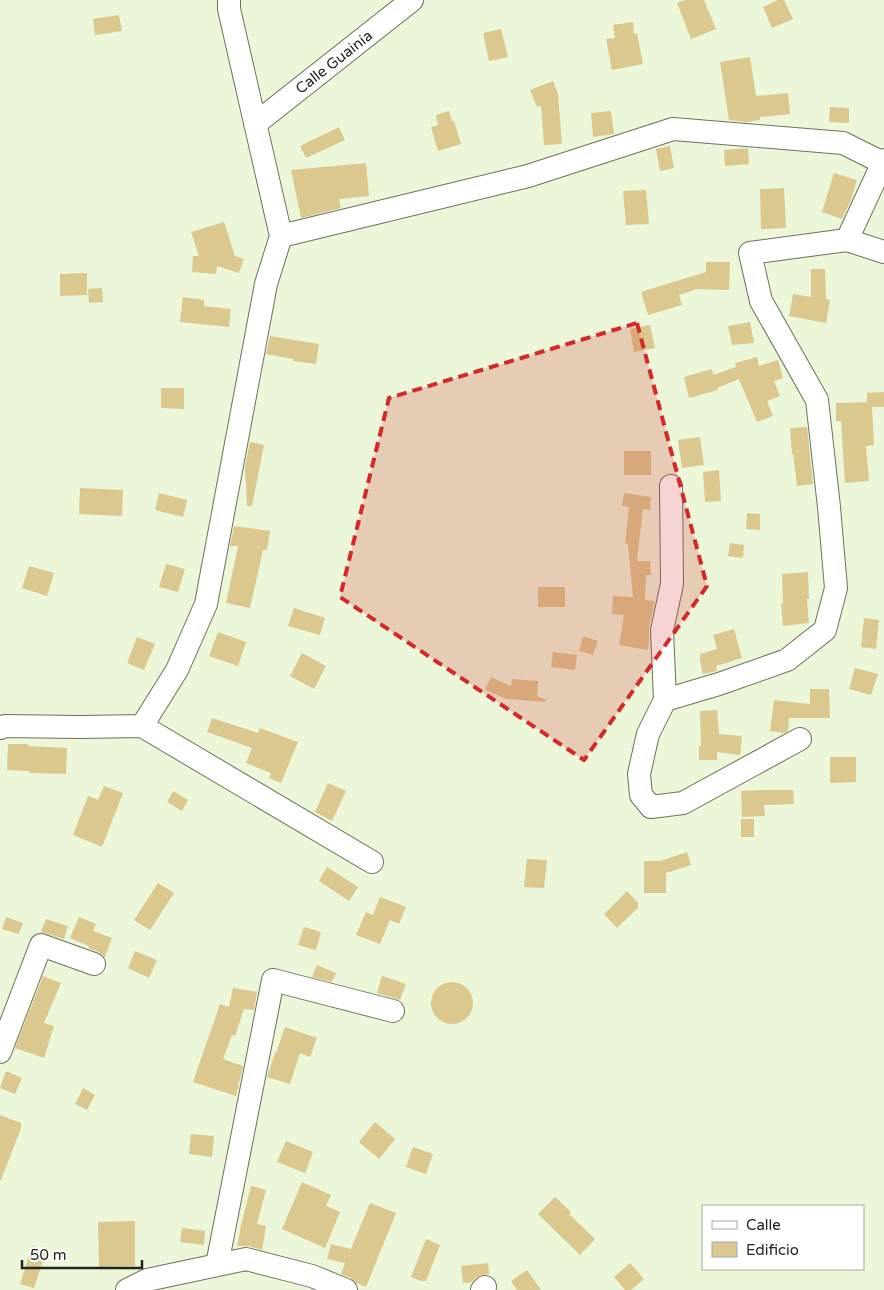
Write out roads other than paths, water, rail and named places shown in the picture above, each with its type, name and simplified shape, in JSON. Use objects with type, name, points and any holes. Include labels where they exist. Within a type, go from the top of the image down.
[{"type":"street","points":[[142,726],[177,670],[206,604],[266,284],[281,236],[229,9],[229,0]]},
{"type":"street","name":"Calle Guainía","points":[[255,124],[412,0]]},
{"type":"street","points":[[281,236],[528,176],[673,130],[843,143],[883,162],[847,240]]},
{"type":"street","points":[[665,700],[719,684],[787,660],[824,630],[836,588],[829,507],[816,400],[761,302],[750,253],[847,240],[884,252]]},
{"type":"street","points":[[671,486],[672,584],[662,630],[665,700],[648,734],[639,774],[641,795],[651,807],[683,803],[800,739]]},
{"type":"street","points":[[0,728],[5,726],[142,726],[372,862]]},
{"type":"street","points":[[0,1052],[41,945],[94,964]]},
{"type":"street","points":[[217,1265],[273,980],[393,1011]]},
{"type":"street","points":[[127,1290],[148,1280],[246,1259],[312,1276],[346,1290]]}]
